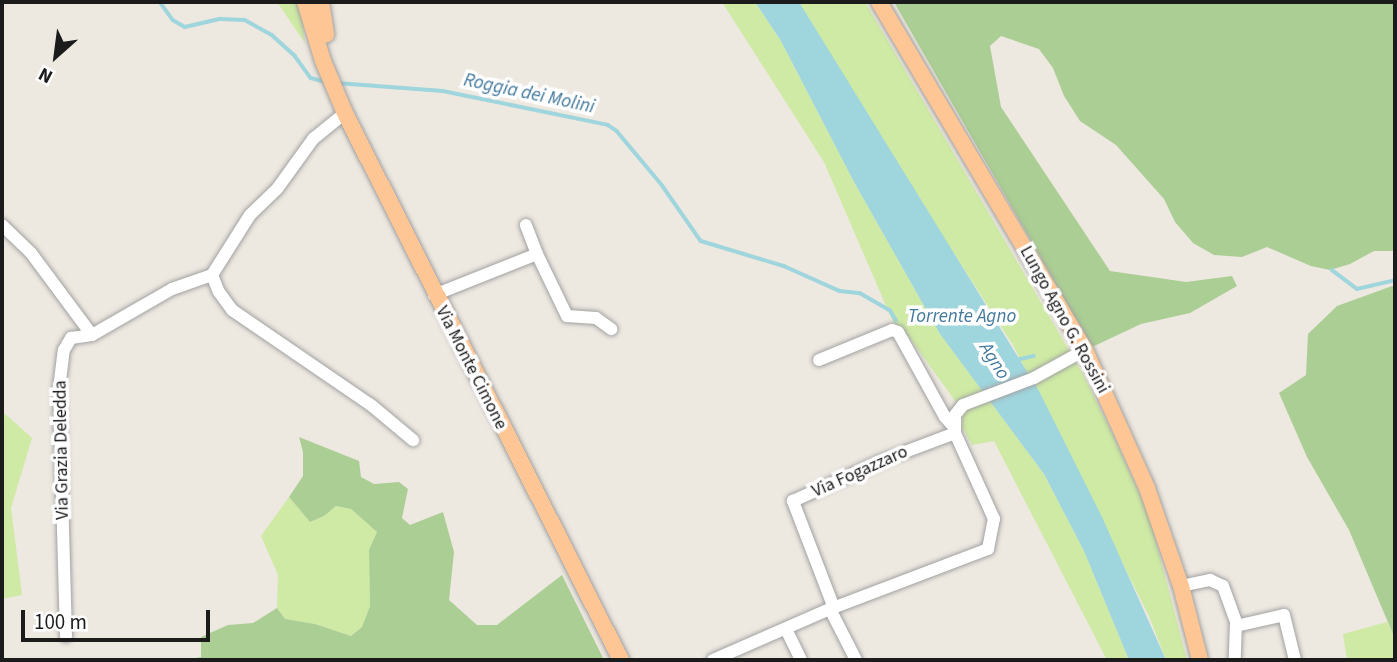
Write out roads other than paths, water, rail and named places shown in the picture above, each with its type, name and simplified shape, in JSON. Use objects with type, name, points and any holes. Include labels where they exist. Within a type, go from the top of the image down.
[{"type":"main road","name":"Via Monte Cimone","points":[[305,2],[345,113],[434,295],[621,660]]},
{"type":"main road","name":"Via Monte Cimone","points":[[321,2],[332,60],[329,72]]},
{"type":"main road","name":"Lungo Agno G. Rossini","points":[[879,2],[1085,350],[1147,488],[1181,586],[1200,660]]},
{"type":"street","points":[[345,113],[313,139],[277,189],[250,215],[212,275],[232,310],[371,405],[412,440]]},
{"type":"street","points":[[2,225],[31,253],[92,335]]},
{"type":"street","points":[[526,225],[567,316],[596,318],[611,329]]},
{"type":"street","points":[[434,295],[537,254]]},
{"type":"street","name":"Via Grazia Deledda","points":[[66,636],[59,389],[64,350],[71,338],[92,335],[172,289],[212,275]]},
{"type":"street","points":[[713,660],[832,609],[988,549],[994,519],[955,430],[945,417],[898,332],[892,330],[819,360]]},
{"type":"street","points":[[955,430],[955,415],[964,405],[1034,378],[1085,350]]},
{"type":"street","name":"Via Fogazzaro","points":[[856,660],[832,609],[793,501],[955,430]]},
{"type":"street","points":[[1181,586],[1210,580],[1223,586],[1236,626],[1235,660]]},
{"type":"street","points":[[1236,626],[1284,615],[1294,660]]},
{"type":"street","points":[[786,629],[802,660]]},
{"type":"water","name":"Torrente Agno","points":[[755,2],[799,2],[1039,391],[1102,517],[1166,660],[1129,660],[1084,551],[1044,474],[940,334],[854,182],[781,41]]},
{"type":"waterway","name":"Roggia dei Molini","points":[[160,2],[173,20],[185,27],[220,19],[245,20],[272,35],[295,56],[311,78],[326,82]]},
{"type":"waterway","name":"Roggia dei Molini","points":[[337,83],[443,91],[608,125],[617,131],[662,185],[701,241],[784,266],[840,291],[860,293],[890,310],[896,320]]},
{"type":"waterway","points":[[1332,270],[1357,289],[1395,280]]},
{"type":"waterway","name":"Agno","points":[[1016,360],[1034,356]]}]
